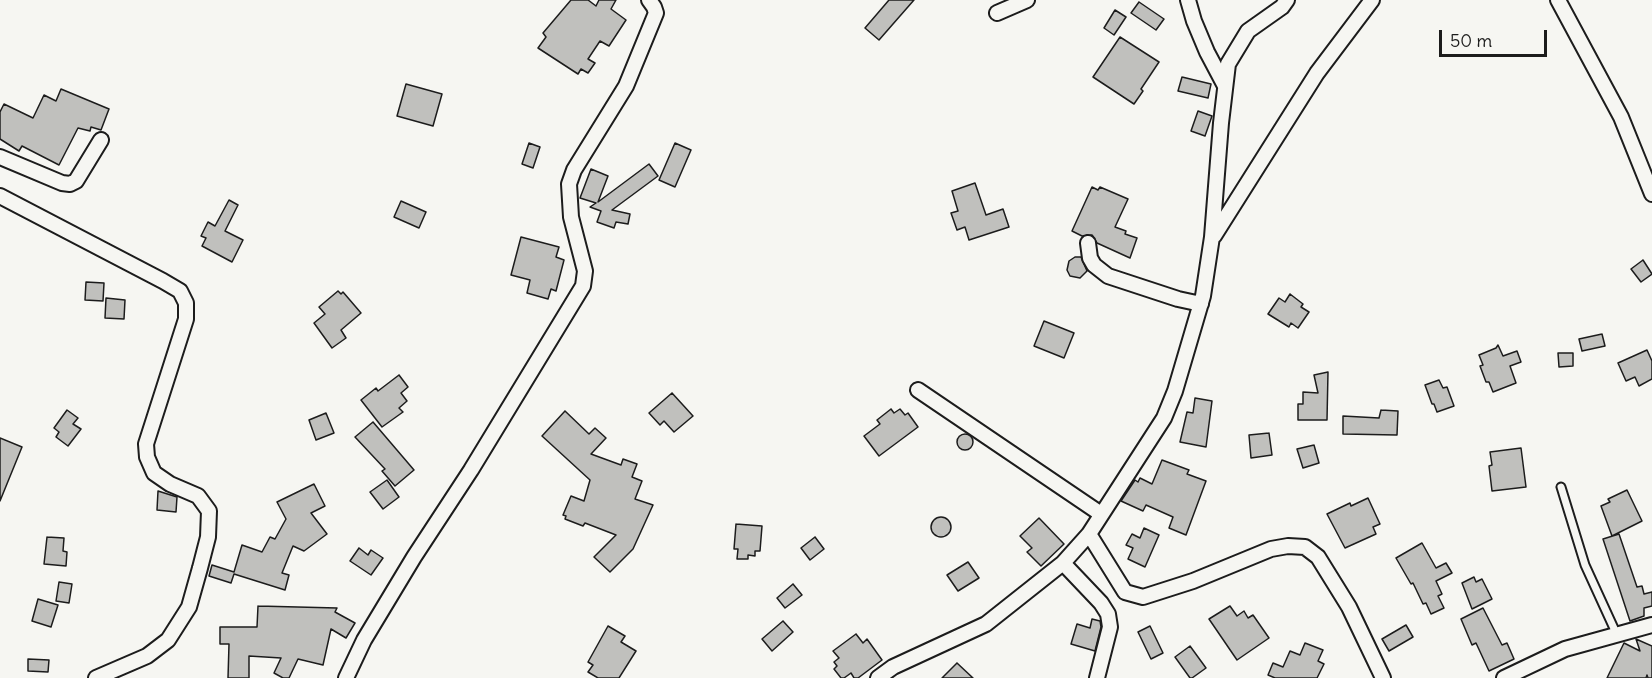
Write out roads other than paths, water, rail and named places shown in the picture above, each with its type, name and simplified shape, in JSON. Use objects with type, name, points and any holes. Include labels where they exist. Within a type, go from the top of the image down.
[{"type":"street","points":[[346,678],[364,640],[414,557],[471,470],[584,286],[585,271],[571,217],[569,184],[574,170],[626,86],[656,13],[649,0]]},
{"type":"street","points":[[997,13],[1027,0]]},
{"type":"street","points":[[1188,0],[1207,52],[1225,86]]},
{"type":"street","points":[[878,678],[893,667],[986,624],[1063,564],[1089,534],[1164,418],[1176,391],[1201,304],[1212,237],[1228,64],[1248,31],[1282,7],[1287,0]]},
{"type":"street","points":[[1212,237],[1317,73],[1372,0]]},
{"type":"street","points":[[1558,0],[1621,117],[1652,194]]},
{"type":"street","points":[[0,157],[62,183],[70,184],[76,181],[101,140]]},
{"type":"street","points":[[0,196],[163,281],[180,291],[186,303],[186,319],[146,444],[147,457],[154,473],[170,484],[198,496],[209,511],[206,547],[189,607],[168,640],[147,656],[96,678]]},
{"type":"street","points":[[1088,243],[1090,258],[1094,265],[1108,276],[1178,299],[1201,304]]},
{"type":"street","points":[[918,390],[1101,514]]},
{"type":"street","points":[[1089,534],[1125,592],[1143,597],[1193,581],[1271,549],[1288,546],[1305,547],[1318,557],[1349,607],[1383,678]]},
{"type":"street","points":[[1063,564],[1101,603],[1108,614],[1110,627],[1097,678]]},
{"type":"street","points":[[1504,678],[1565,649],[1652,626]]},
{"type":"lane","points":[[1561,487],[1585,565],[1617,635]]}]
